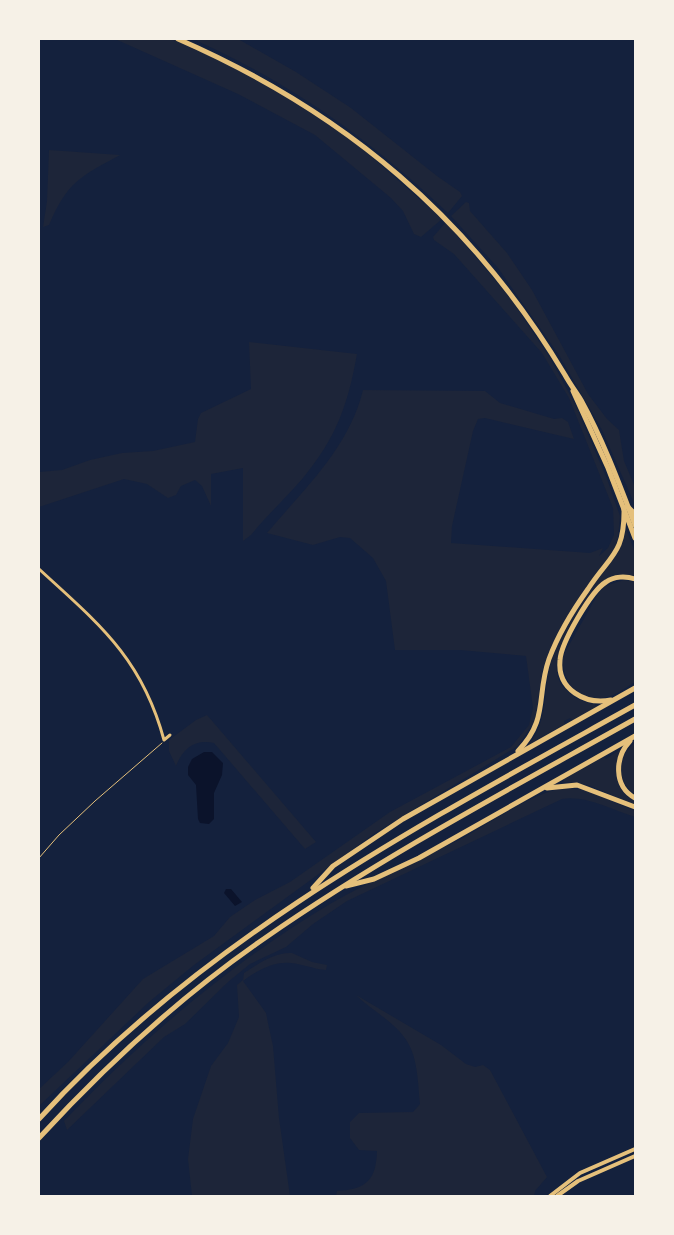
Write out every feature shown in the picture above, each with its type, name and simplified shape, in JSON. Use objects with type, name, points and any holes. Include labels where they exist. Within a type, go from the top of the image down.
[{"type":"highway","points":[[178,39],[225,60],[298,100],[354,139],[405,180],[446,218],[483,259],[533,324],[570,384],[635,525]]},
{"type":"highway","points":[[626,507],[635,514]]},
{"type":"highway","points":[[626,507],[635,538]]},
{"type":"highway","points":[[514,756],[526,744],[536,728],[542,707],[545,674],[556,644],[588,588],[618,550],[624,526],[626,507]]},
{"type":"highway","points":[[617,699],[591,701],[577,696],[569,689],[563,679],[560,658],[564,645],[598,589],[606,581],[617,577],[635,579]]},
{"type":"highway","points":[[308,894],[333,866],[403,819],[635,688]]},
{"type":"highway","points":[[39,1119],[76,1081],[172,993],[247,935],[308,894],[473,795],[635,705]]},
{"type":"highway","points":[[39,1138],[96,1080],[192,994],[264,939],[394,854],[635,719]]},
{"type":"highway","points":[[340,888],[374,879],[419,858],[635,737]]},
{"type":"highway","points":[[635,737],[621,754],[618,771],[624,788],[635,798]]},
{"type":"highway","points":[[542,789],[577,785],[635,807]]},
{"type":"main road","points":[[550,1196],[580,1173],[635,1149]]},
{"type":"main road","points":[[557,1196],[578,1181],[635,1156]]},
{"type":"street","points":[[39,569],[121,649],[146,691],[164,740],[170,735]]},
{"type":"path","points":[[39,858],[59,835],[95,801],[164,740]]},
{"type":"shaded area","points":[[115,39],[172,39],[220,60],[291,100],[356,143],[442,219],[421,237],[414,234],[403,211],[391,198],[315,135],[238,94]]},
{"type":"shaded area","points":[[193,39],[238,39],[296,72],[351,108],[460,192],[462,196],[448,213],[389,161],[328,115],[263,74]]},
{"type":"shaded area","points":[[49,150],[120,155],[85,175],[69,189],[49,225],[43,227],[47,201]]},
{"type":"shaded area","points":[[466,202],[469,203],[470,211],[507,253],[532,290],[588,394],[607,419],[619,430],[624,461],[635,487],[635,505],[602,430],[559,355],[498,268],[451,216]]},
{"type":"shaded area","points":[[446,222],[511,299],[550,358],[576,406],[607,479],[620,516],[618,538],[614,551],[581,594],[549,652],[543,669],[535,721],[518,746],[375,833],[194,965],[149,1002],[39,1106],[39,1089],[68,1062],[143,979],[214,936],[230,917],[255,900],[290,882],[390,812],[511,747],[529,725],[533,708],[526,656],[460,650],[395,650],[386,581],[373,558],[350,538],[340,537],[313,545],[267,533],[324,467],[347,431],[363,390],[485,391],[500,403],[554,419],[562,418],[568,422],[574,439],[485,418],[478,419],[473,431],[452,526],[451,543],[590,553],[603,548],[599,556],[608,548],[614,535],[613,508],[569,398],[542,353],[454,254],[434,240],[433,237]]},
{"type":"shaded area","points":[[249,342],[357,354],[345,405],[324,449],[303,478],[251,535],[243,541],[243,468],[211,474],[211,506],[202,486],[195,480],[181,486],[176,495],[168,498],[147,484],[124,479],[39,507],[39,472],[62,470],[90,460],[122,453],[153,451],[195,442],[198,419],[201,413],[251,389]]},
{"type":"shaded area","points":[[626,529],[635,552],[635,576],[623,575],[612,577],[602,582],[593,590],[571,625],[559,652],[558,678],[565,689],[578,699],[595,704],[596,707],[573,720],[570,718],[564,721],[565,724],[529,744],[540,724],[550,667],[557,647],[583,600],[618,552]]},
{"type":"shaded area","points":[[624,580],[635,582],[635,682],[611,696],[588,697],[574,689],[569,682],[563,666],[563,656],[598,594],[605,586]]},
{"type":"shaded area","points":[[207,715],[316,842],[305,849],[214,743],[201,742],[190,746],[182,754],[176,766],[169,751],[169,740],[196,720]]},
{"type":"shaded area","points":[[635,743],[635,794],[624,783],[621,768],[625,754]]},
{"type":"shaded area","points":[[621,749],[616,764],[617,779],[623,791],[635,801],[635,805],[588,785],[564,782],[564,779],[604,757],[606,759]]},
{"type":"shaded area","points":[[204,752],[212,752],[223,763],[222,775],[214,793],[214,819],[209,824],[200,823],[198,819],[196,785],[188,775],[188,767],[192,759]]},
{"type":"shaded area","points":[[563,788],[586,790],[635,811],[635,817],[590,801],[571,798],[562,799],[347,901],[313,924],[286,947],[250,964],[228,982],[185,1024],[164,1037],[67,1130],[64,1121],[125,1061],[190,1004],[258,951],[346,895],[459,840],[537,796]]},
{"type":"shaded area","points":[[226,889],[231,889],[242,902],[235,906],[224,893]]},
{"type":"shaded area","points":[[292,953],[312,962],[327,965],[326,970],[285,963],[259,970],[243,981],[266,1013],[273,1046],[279,1118],[290,1196],[192,1196],[188,1159],[193,1119],[211,1066],[228,1043],[239,1017],[237,985],[243,980],[244,973],[261,962],[279,954]]},
{"type":"shaded area","points":[[356,995],[441,1045],[466,1064],[475,1067],[483,1065],[490,1070],[547,1177],[535,1191],[534,1196],[336,1196],[337,1191],[355,1188],[368,1182],[372,1176],[376,1161],[377,1151],[359,1150],[350,1138],[350,1122],[359,1113],[413,1112],[420,1104],[416,1065],[408,1043],[391,1023]]}]
